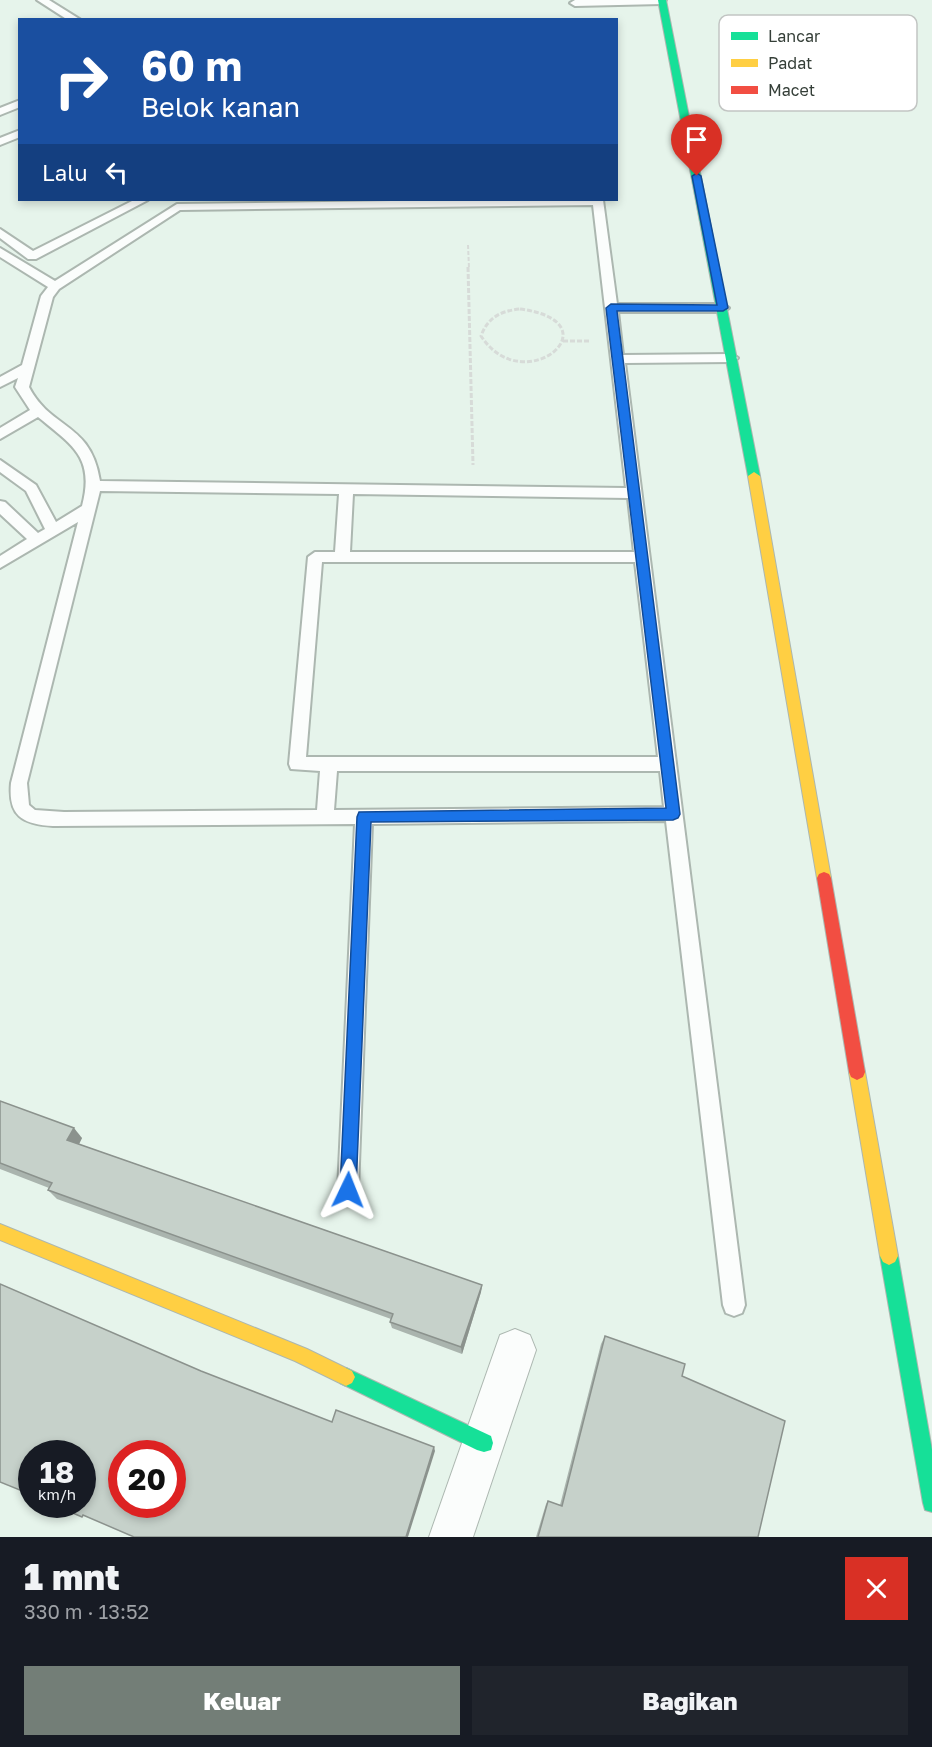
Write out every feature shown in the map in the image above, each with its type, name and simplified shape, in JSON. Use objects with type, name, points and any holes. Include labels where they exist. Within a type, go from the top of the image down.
[{"type":"main road","points":[[662,0],[723,308],[926,1435],[932,1503]]},
{"type":"main road","points":[[0,1232],[301,1355],[484,1443]]},
{"type":"street","points":[[451,1537],[515,1350]]},
{"type":"lane","points":[[42,0],[73,18]]},
{"type":"lane","points":[[575,5],[662,0]]},
{"type":"lane","points":[[5,113],[18,103]]},
{"type":"lane","points":[[0,142],[18,134]]},
{"type":"lane","points":[[0,233],[32,256],[140,201]]},
{"type":"lane","points":[[427,201],[173,203],[55,286],[43,305],[22,387],[25,396],[38,411],[82,448],[89,459],[94,486],[19,783],[17,799],[19,807],[28,814],[64,819],[673,814]]},
{"type":"lane","points":[[598,201],[734,1305]]},
{"type":"lane","points":[[0,252],[55,286]]},
{"type":"lane","points":[[611,308],[723,308]]},
{"type":"lane","points":[[617,359],[732,358]]},
{"type":"lane","points":[[0,383],[26,368]]},
{"type":"lane","points":[[0,434],[38,411]]},
{"type":"lane","points":[[0,465],[31,488],[53,531]]},
{"type":"lane","points":[[94,486],[634,493]]},
{"type":"lane","points":[[342,557],[346,490]]},
{"type":"lane","points":[[0,506],[38,541]]},
{"type":"lane","points":[[0,563],[88,509]]},
{"type":"lane","points":[[642,557],[315,557],[297,764],[667,764]]},
{"type":"lane","points":[[325,817],[329,764]]},
{"type":"lane","points":[[348,1190],[364,817]]},
{"type":"path","points":[[468,246],[473,465]]},
{"type":"path","points":[[520,309],[532,310],[554,318],[563,333],[563,341],[558,349],[538,359],[526,361],[501,356],[491,350],[481,336],[488,320],[497,314],[520,309]]},
{"type":"path","points":[[471,337],[481,336]]},
{"type":"building","points":[[0,1101],[74,1128],[67,1140],[482,1285],[461,1347],[390,1322],[393,1314],[48,1190],[52,1183],[0,1163]]},
{"type":"building","points":[[0,1284],[201,1371],[332,1422],[336,1410],[434,1447],[406,1537],[134,1537],[90,1518],[96,1518],[96,1440],[18,1440],[18,1489],[0,1482]]},
{"type":"building","points":[[605,1336],[685,1364],[682,1376],[785,1421],[758,1537],[538,1537],[548,1501],[562,1506]]},
{"type":"traffic: fast","points":[[662,0],[754,476]]},
{"type":"traffic: fast","points":[[889,1256],[932,1503]]},
{"type":"traffic: fast","points":[[346,1377],[484,1443]]},
{"type":"traffic: slow","points":[[754,476],[824,878]]},
{"type":"traffic: slow","points":[[857,1072],[889,1256]]},
{"type":"traffic: slow","points":[[0,1232],[301,1355],[346,1377]]},
{"type":"traffic: jam","points":[[824,878],[857,1072]]},
{"type":"route","points":[[348,1190],[364,817],[673,814],[611,308],[723,308],[697,176]]}]
